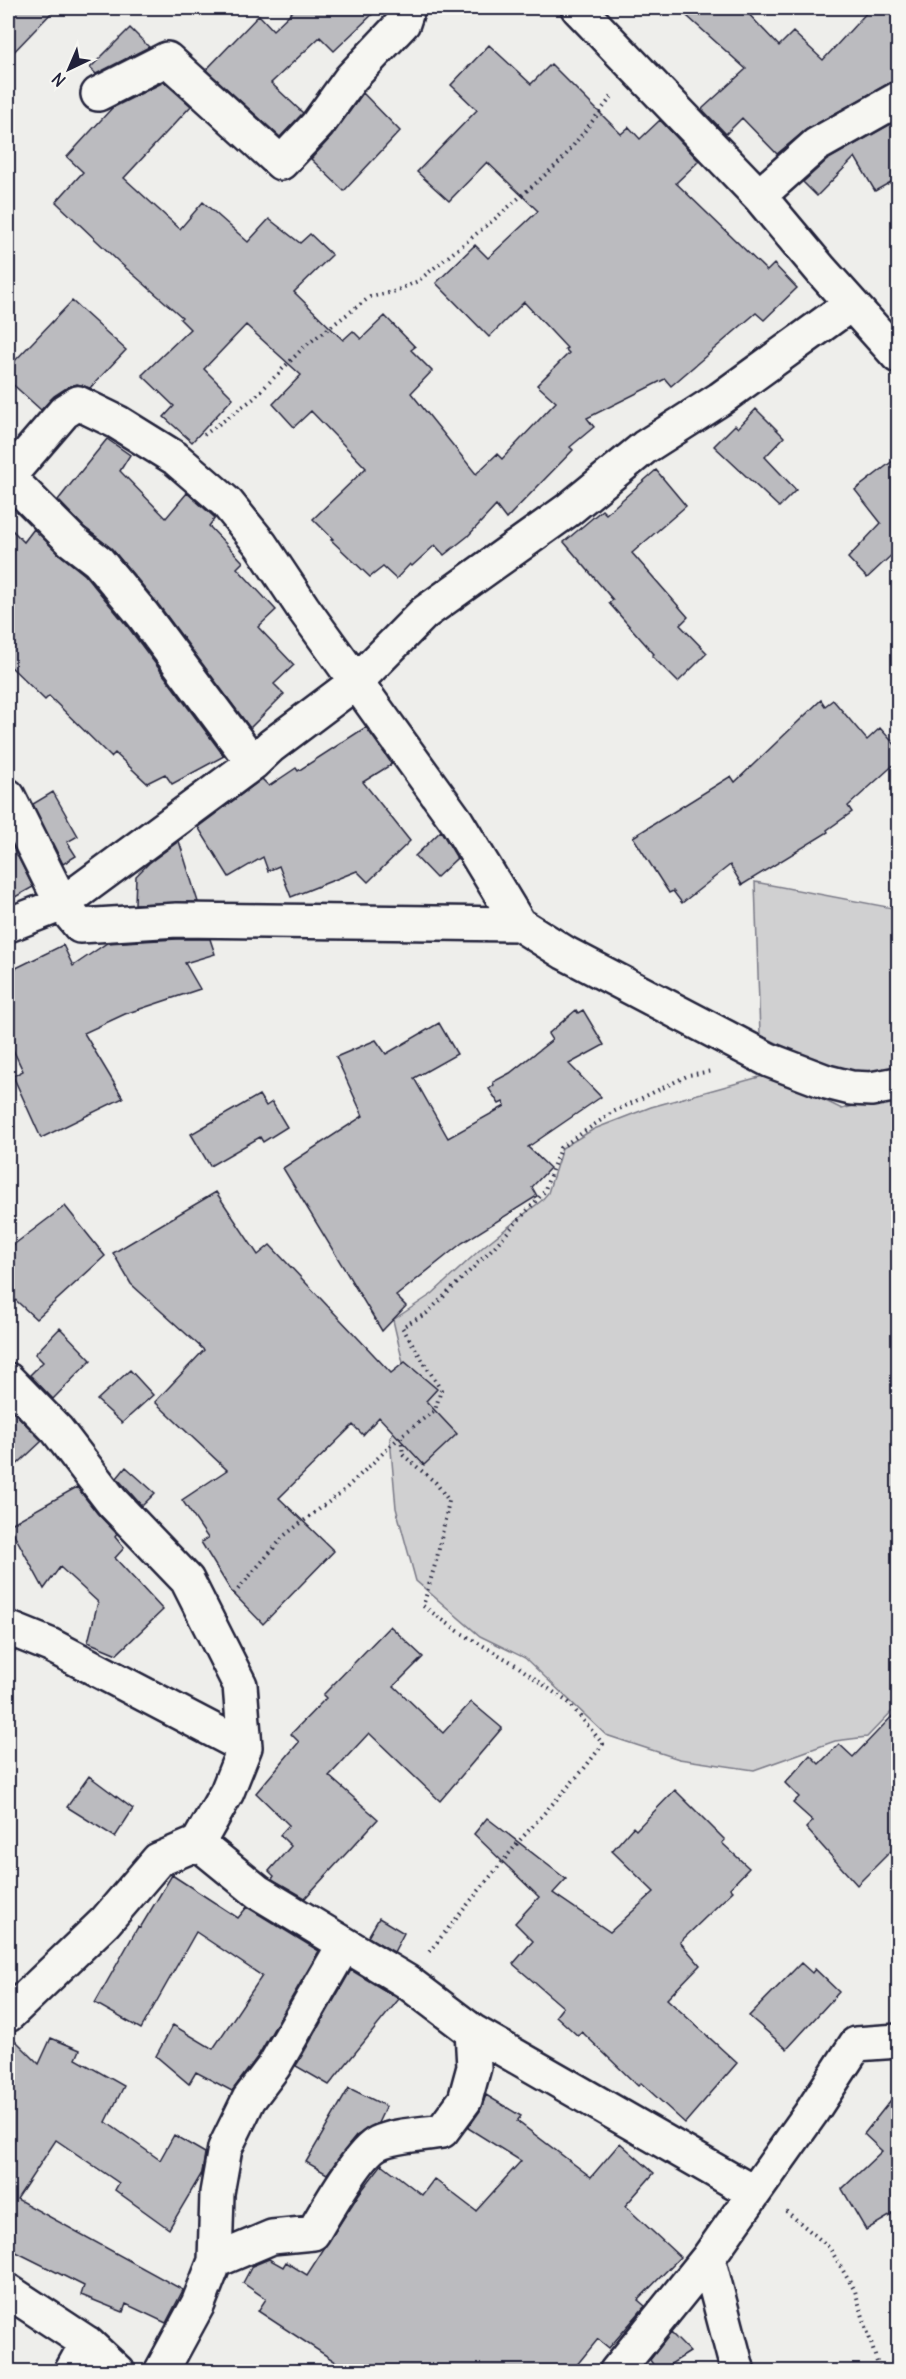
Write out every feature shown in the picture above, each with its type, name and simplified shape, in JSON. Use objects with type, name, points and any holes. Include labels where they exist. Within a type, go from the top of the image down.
[{"type":"street","points":[[98,94],[167,59],[281,163],[317,125],[351,78],[403,23],[408,8]]},
{"type":"street","points":[[578,8],[759,196],[898,356]]},
{"type":"street","points":[[759,196],[816,145],[898,99]]},
{"type":"street","points":[[8,925],[62,904],[253,763],[271,746],[356,682],[424,613],[568,510],[645,447],[720,399],[851,304]]},
{"type":"street","points":[[253,763],[143,615],[98,561],[72,541],[8,477],[64,412],[78,403],[117,422],[175,458],[227,503],[261,545],[457,822],[519,924],[565,953],[769,1060],[827,1082],[851,1088],[871,1089],[898,1084]]},
{"type":"street","points":[[8,796],[62,904],[80,926],[177,920],[519,924]]},
{"type":"street","points":[[8,1380],[57,1430],[112,1502],[187,1580],[240,1685],[245,1747],[227,1792],[198,1843],[158,1860],[105,1922],[10,2008]]},
{"type":"street","points":[[8,1628],[50,1645],[245,1747]]},
{"type":"street","points":[[198,1843],[258,1892],[406,1981],[472,2031],[754,2193]]},
{"type":"street","points":[[161,2372],[198,2304],[215,2262],[217,2193],[225,2148],[249,2099],[274,2066],[344,1945]]},
{"type":"street","points":[[215,2262],[272,2237],[313,2233],[343,2184],[377,2143],[442,2132],[465,2100],[474,2067],[472,2031]]},
{"type":"street","points":[[616,2372],[708,2258],[811,2113],[856,2044],[898,2041]]},
{"type":"street","points":[[708,2258],[738,2372]]},
{"type":"street","points":[[8,2291],[87,2343],[118,2372]]},
{"type":"street","points":[[71,2372],[87,2343]]},
{"type":"path","points":[[175,458],[253,399],[305,346],[370,297],[393,292],[418,281],[495,218],[561,161],[614,95],[640,72]]},
{"type":"path","points":[[216,1635],[218,1612],[285,1535],[342,1492],[401,1436],[435,1410],[441,1390],[402,1327],[427,1313],[495,1246],[544,1192],[560,1148],[614,1112],[689,1075],[769,1060]]},
{"type":"path","points":[[401,1436],[404,1455],[436,1483],[449,1501],[437,1558],[423,1606],[461,1633],[513,1663],[569,1703],[603,1744],[583,1770],[521,1839],[406,1981]]},
{"type":"path","points":[[754,2193],[776,2203],[829,2247],[855,2290],[880,2372]]},
{"type":"shaded area","points":[[755,882],[898,909],[898,1076],[859,1082],[760,1035]]},
{"type":"shaded area","points":[[770,1074],[842,1109],[898,1098],[898,1705],[867,1737],[835,1741],[754,1770],[679,1759],[606,1735],[525,1658],[480,1636],[416,1581],[396,1508],[390,1438],[411,1397],[393,1320],[432,1294],[484,1246],[541,1201],[548,1193],[562,1148],[594,1129],[651,1107]]},
{"type":"building","points":[[8,8],[56,8],[8,58]]},
{"type":"building","points":[[292,8],[379,8],[334,51],[320,37],[271,83],[303,113],[280,137],[206,70],[259,15],[273,30],[294,10]]},
{"type":"building","points":[[678,8],[743,8],[779,46],[793,32],[823,60],[871,8],[898,8],[898,80],[807,129],[777,154],[742,118],[726,134],[702,109],[746,69]]},
{"type":"building","points":[[130,28],[149,47],[96,74],[90,68]]},
{"type":"building","points":[[489,45],[531,84],[551,64],[621,134],[629,127],[640,139],[660,120],[699,161],[676,183],[767,271],[774,264],[797,288],[764,320],[756,313],[671,386],[665,379],[587,418],[594,427],[570,447],[573,450],[506,519],[496,506],[468,536],[444,555],[435,545],[412,566],[410,564],[396,579],[383,567],[370,577],[331,540],[333,539],[313,519],[366,468],[311,411],[294,427],[273,404],[301,375],[246,325],[204,369],[233,398],[192,442],[164,417],[174,406],[142,375],[190,329],[180,319],[182,317],[119,262],[56,202],[83,172],[67,157],[112,108],[164,82],[191,106],[124,178],[180,229],[203,202],[248,242],[269,219],[300,243],[310,234],[332,255],[294,292],[343,340],[353,331],[361,339],[385,316],[415,347],[411,350],[432,371],[411,393],[476,474],[497,454],[502,459],[556,402],[537,385],[569,353],[565,349],[567,348],[524,302],[489,337],[436,283],[475,245],[488,258],[538,211],[487,162],[449,201],[417,172],[477,110],[451,85]]},
{"type":"building","points":[[363,93],[400,131],[344,191],[311,159],[332,136]]},
{"type":"building","points":[[898,120],[898,178],[875,191],[855,157],[817,196],[803,182],[827,160]]},
{"type":"building","points":[[72,301],[126,350],[90,388],[77,384],[68,387],[54,396],[41,410],[8,380],[8,368]]},
{"type":"building","points":[[756,409],[784,437],[765,457],[796,490],[779,507],[714,446],[735,425],[738,428]]},
{"type":"building","points":[[107,439],[130,455],[120,471],[166,518],[187,493],[215,518],[209,526],[243,562],[237,568],[276,610],[258,627],[294,665],[274,684],[284,694],[250,728],[158,604],[112,549],[84,527],[58,500]]},
{"type":"building","points":[[898,457],[898,549],[867,578],[848,558],[881,523],[855,490]]},
{"type":"building","points":[[656,470],[686,506],[632,553],[688,617],[680,625],[707,653],[678,682],[652,656],[654,654],[609,603],[613,600],[564,542],[602,510],[606,514]]},
{"type":"building","points":[[8,526],[24,542],[34,529],[59,554],[85,575],[128,627],[224,756],[172,784],[165,774],[147,783],[115,753],[111,757],[49,696],[45,700],[8,664]]},
{"type":"building","points":[[821,700],[825,706],[833,700],[867,740],[880,728],[898,748],[898,761],[848,806],[852,812],[827,830],[828,832],[742,885],[730,865],[682,903],[673,891],[669,893],[633,837],[731,776],[735,782]]},
{"type":"building","points":[[366,727],[392,764],[363,782],[410,841],[368,882],[357,871],[291,897],[279,866],[268,871],[263,857],[229,877],[198,827],[262,779],[269,786],[296,768],[298,771]]},
{"type":"building","points":[[53,792],[78,836],[67,842],[76,856],[63,864],[33,804]]},
{"type":"building","points":[[441,831],[457,858],[436,878],[415,856]]},
{"type":"building","points":[[8,837],[33,887],[8,901]]},
{"type":"building","points":[[179,841],[198,902],[135,904],[136,876],[149,863]]},
{"type":"building","points":[[210,939],[215,954],[185,963],[200,989],[125,1014],[84,1033],[123,1098],[41,1138],[13,1076],[23,1071],[8,1039],[8,972],[63,945],[73,966],[107,943]]},
{"type":"building","points":[[576,1010],[578,1013],[583,1010],[604,1045],[569,1064],[601,1097],[528,1147],[550,1168],[532,1187],[537,1196],[462,1243],[396,1296],[406,1306],[382,1331],[283,1168],[363,1116],[336,1057],[376,1040],[386,1054],[439,1023],[457,1054],[414,1078],[448,1138],[505,1106],[503,1102],[499,1104],[489,1089],[494,1085],[493,1082],[510,1073],[552,1040],[548,1034]]},
{"type":"building","points":[[259,1095],[266,1106],[272,1102],[287,1127],[263,1142],[260,1137],[210,1166],[191,1134]]},
{"type":"building","points":[[216,1192],[258,1255],[270,1245],[391,1373],[405,1362],[437,1389],[426,1401],[457,1434],[424,1465],[379,1417],[363,1435],[353,1425],[279,1498],[334,1551],[263,1624],[231,1591],[201,1542],[208,1538],[182,1500],[227,1470],[155,1402],[204,1350],[131,1284],[113,1253]]},
{"type":"building","points":[[65,1206],[105,1256],[36,1319],[8,1293],[8,1249]]},
{"type":"building","points":[[60,1328],[91,1360],[53,1399],[30,1375],[43,1362],[35,1354]]},
{"type":"building","points":[[130,1370],[153,1395],[122,1423],[97,1400]]},
{"type":"building","points":[[8,1406],[42,1441],[8,1473]]},
{"type":"building","points":[[126,1467],[155,1493],[142,1506],[117,1478]]},
{"type":"building","points":[[77,1487],[117,1534],[115,1537],[124,1548],[115,1558],[163,1610],[117,1654],[88,1642],[98,1602],[60,1567],[44,1589],[9,1525]]},
{"type":"building","points":[[390,1626],[423,1657],[394,1686],[443,1733],[471,1702],[502,1728],[440,1801],[369,1733],[329,1776],[378,1819],[305,1898],[272,1879],[274,1876],[269,1871],[291,1846],[280,1835],[289,1825],[256,1793],[299,1742],[291,1734],[326,1698],[323,1695]]},
{"type":"building","points":[[898,1710],[898,1844],[857,1885],[806,1828],[813,1821],[793,1803],[799,1797],[785,1783],[810,1755],[819,1764],[839,1744],[853,1757]]},
{"type":"building","points":[[89,1776],[133,1809],[115,1837],[67,1807]]},
{"type":"building","points":[[675,1790],[725,1840],[722,1843],[749,1868],[730,1888],[733,1891],[680,1942],[700,1965],[667,1999],[737,2063],[685,2123],[641,2083],[638,2086],[582,2032],[578,2036],[556,2016],[563,2007],[513,1964],[533,1941],[515,1923],[539,1897],[474,1834],[487,1818],[566,1879],[553,1893],[610,1932],[654,1892],[612,1851],[633,1827],[636,1830]]},
{"type":"building","points":[[172,1875],[238,1918],[247,1907],[319,1951],[258,2056],[232,2091],[196,2072],[189,2084],[156,2056],[173,2025],[213,2049],[262,1976],[196,1932],[141,2029],[95,2003],[138,1927],[140,1928]]},
{"type":"building","points":[[379,1918],[404,1933],[394,1952],[368,1937]]},
{"type":"building","points":[[801,1963],[812,1973],[815,1969],[839,1992],[787,2049],[749,2016]]},
{"type":"building","points":[[351,1970],[399,1999],[329,2085],[296,2066]]},
{"type":"building","points":[[8,2033],[39,2064],[51,2038],[80,2050],[76,2059],[124,2086],[106,2122],[160,2160],[174,2135],[205,2153],[202,2173],[169,2229],[115,2190],[119,2183],[56,2140],[17,2199],[183,2290],[166,2323],[126,2304],[123,2312],[81,2295],[84,2286],[8,2248]]},
{"type":"building","points":[[349,2088],[386,2106],[378,2123],[356,2136],[327,2174],[306,2162]]},
{"type":"building","points":[[898,2091],[898,2211],[866,2230],[842,2189],[882,2151],[864,2134]]},
{"type":"building","points":[[486,2095],[521,2116],[517,2121],[591,2177],[620,2143],[654,2173],[625,2206],[680,2257],[638,2300],[645,2306],[609,2348],[598,2339],[571,2372],[351,2372],[258,2311],[266,2299],[243,2283],[252,2266],[269,2259],[283,2267],[286,2262],[307,2275],[359,2194],[382,2164],[422,2195],[434,2179],[476,2211],[521,2161],[468,2128],[480,2111]]},
{"type":"building","points":[[671,2333],[690,2352],[658,2372],[650,2360]]}]
